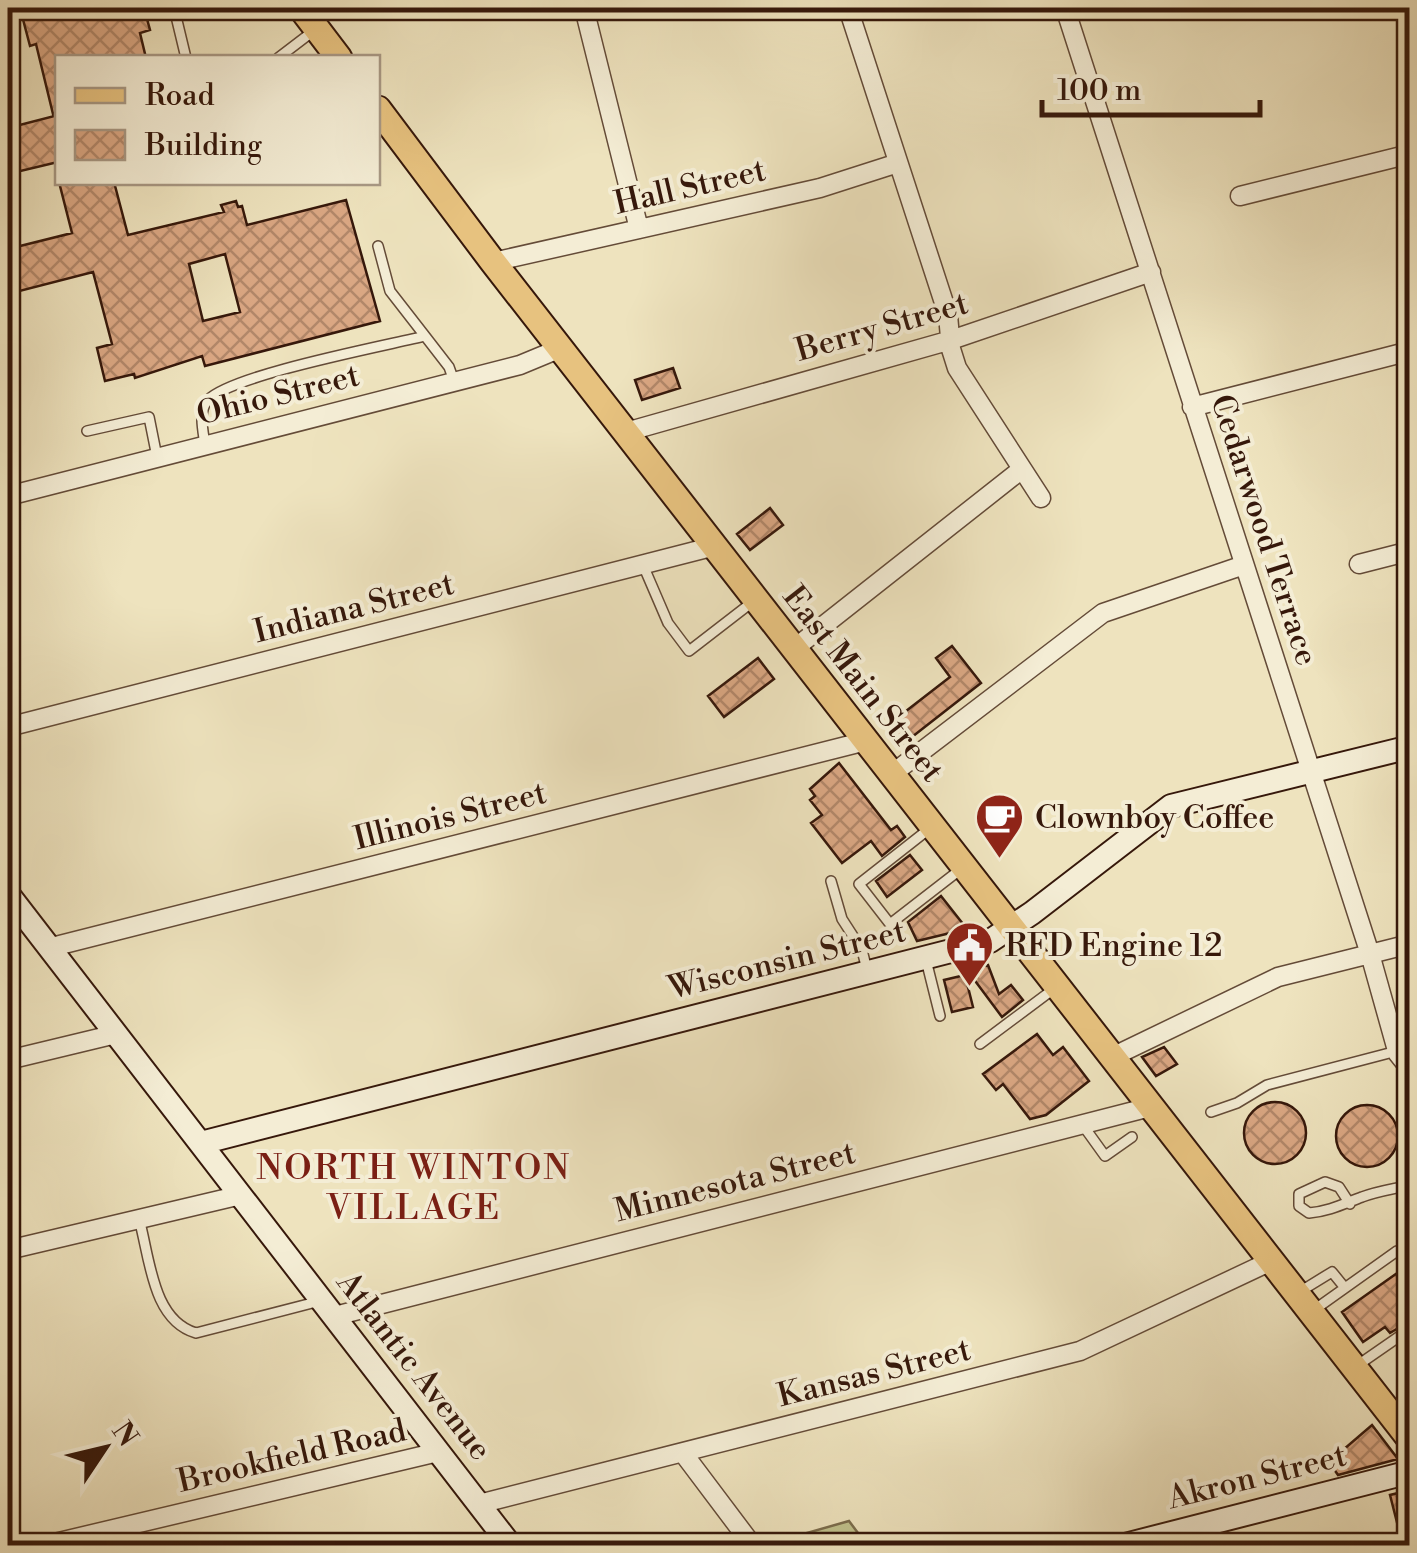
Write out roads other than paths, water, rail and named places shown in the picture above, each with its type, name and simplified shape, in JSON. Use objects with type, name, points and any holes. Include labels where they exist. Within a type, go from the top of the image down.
[{"type":"main road","points":[[309,18],[337,55]]},
{"type":"main road","name":"East Main Street","points":[[380,111],[493,262],[1410,1439]]},
{"type":"street","points":[[584,8],[639,229]]},
{"type":"street","points":[[848,8],[948,315],[957,368],[1040,498]]},
{"type":"street","name":"Cedarwood Terrace","points":[[1065,8],[1370,954],[1397,1051],[1410,1069]]},
{"type":"street","points":[[1240,196],[1410,154]]},
{"type":"street","name":"Hall Street","points":[[493,262],[820,188],[898,162]]},
{"type":"street","name":"Berry Street","points":[[626,432],[951,340],[1151,272]]},
{"type":"street","name":"Ohio Street","points":[[8,496],[533,361],[561,348]]},
{"type":"street","points":[[1192,407],[1410,350]]},
{"type":"street","points":[[794,648],[1022,469]]},
{"type":"street","name":"Indiana Street","points":[[8,727],[715,546]]},
{"type":"street","points":[[1359,564],[1410,551]]},
{"type":"street","points":[[892,774],[1104,613],[1244,565]]},
{"type":"street","name":"Illinois Street","points":[[48,948],[866,741]]},
{"type":"street","name":"Wisconsin Street","points":[[200,1142],[990,941],[1171,806],[1410,747]]},
{"type":"street","name":"Atlantic Avenue","points":[[8,894],[18,920],[48,948],[116,1034],[511,1546]]},
{"type":"street","points":[[1112,1058],[1278,978],[1410,944]]},
{"type":"street","points":[[8,1060],[116,1034]]},
{"type":"street","name":"Minnesota Street","points":[[329,1308],[1150,1106]]},
{"type":"street","points":[[8,1250],[241,1195]]},
{"type":"street","name":"Kansas Street","points":[[479,1504],[1080,1351],[1271,1261]]},
{"type":"street","name":"Brookfield Road","points":[[42,1546],[438,1452]]},
{"type":"street","points":[[682,1453],[753,1546]]},
{"type":"street","name":"Akron Street","points":[[1121,1546],[1410,1472]]},
{"type":"lane","points":[[174,8],[185,55]]},
{"type":"lane","points":[[280,55],[309,18]]},
{"type":"lane","points":[[378,246],[390,290],[449,367],[454,382]]},
{"type":"lane","points":[[204,445],[202,415],[206,402],[225,387],[425,336]]},
{"type":"lane","points":[[87,432],[148,416],[157,458]]},
{"type":"lane","points":[[643,565],[668,623],[690,651],[756,599]]},
{"type":"lane","points":[[932,826],[859,884],[890,924],[964,867]]},
{"type":"lane","points":[[830,881],[842,919],[862,950],[867,973]]},
{"type":"lane","points":[[925,958],[940,1016]]},
{"type":"lane","points":[[980,1044],[1058,987]]},
{"type":"lane","points":[[1211,1112],[1266,1085],[1397,1051]]},
{"type":"lane","points":[[1082,1124],[1105,1156],[1132,1137]]},
{"type":"lane","points":[[1350,1204],[1340,1187],[1326,1182],[1299,1194],[1299,1206],[1309,1213],[1350,1204],[1361,1197],[1410,1186]]},
{"type":"lane","points":[[139,1219],[161,1301],[181,1329],[196,1334],[329,1308]]},
{"type":"lane","points":[[1304,1302],[1345,1288],[1398,1251]]},
{"type":"lane","points":[[1304,1302],[1332,1272],[1345,1288]]},
{"type":"lane","points":[[1354,1367],[1410,1329]]},
{"type":"place","name":"Clownboy Coffee","points":[[1000,860]]},
{"type":"place","name":"RFD Engine 12","points":[[970,988]]},
{"type":"district","name":"NORTH WINTON VILLAGE","points":[[414,1188]]}]
